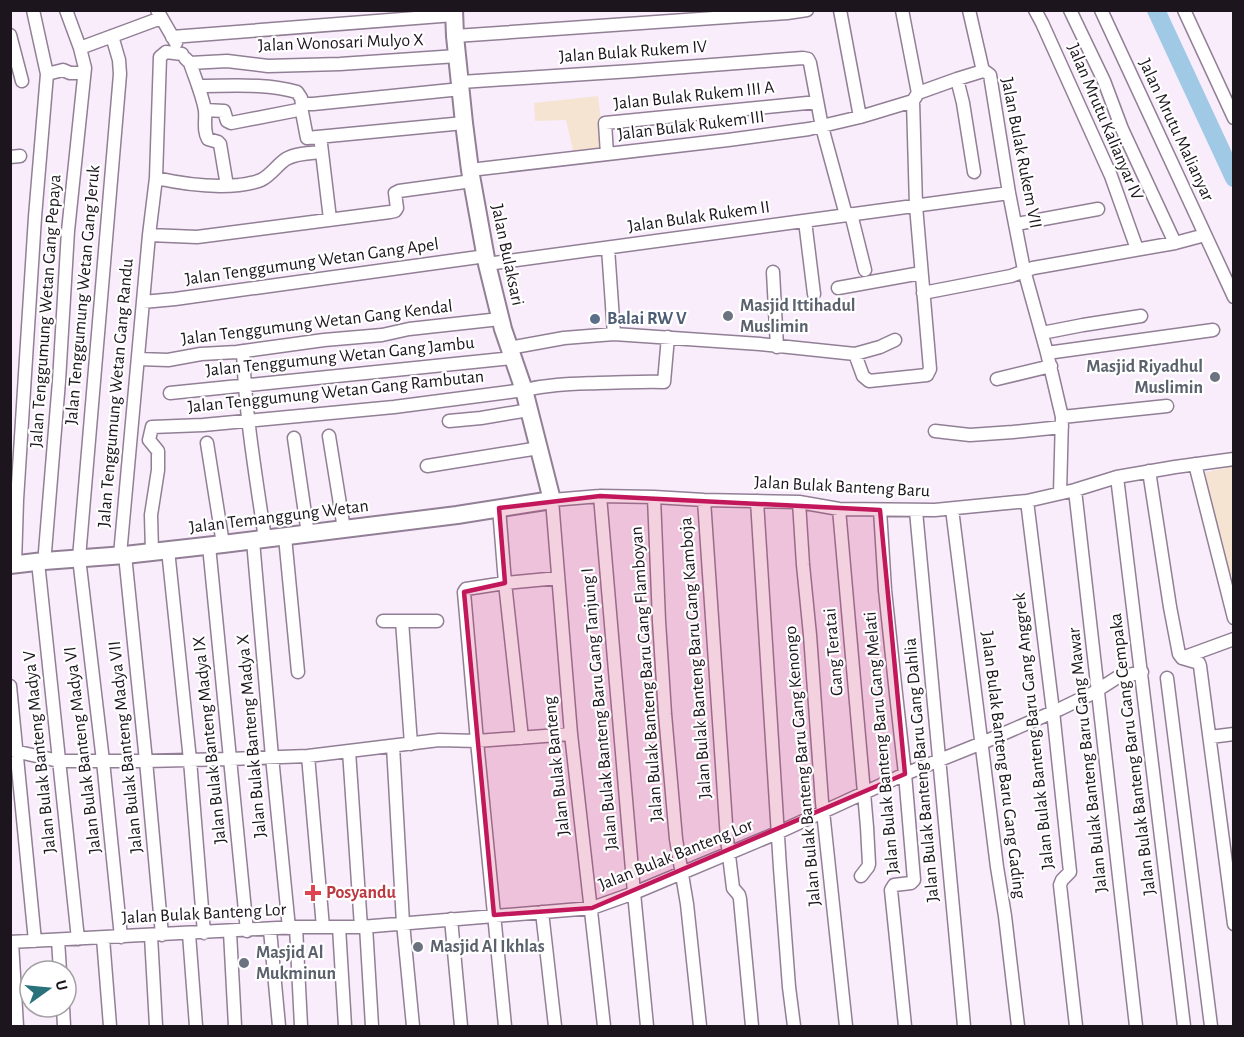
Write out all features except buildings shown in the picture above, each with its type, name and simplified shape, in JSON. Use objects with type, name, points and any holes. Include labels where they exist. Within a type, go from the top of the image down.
[{"type":"street","points":[[15,560],[35,217],[47,74],[33,10]]},
{"type":"street","name":"Jalan Tenggumung Wetan Gang Pepaya","points":[[43,557],[58,390],[68,231],[85,68],[66,10]]},
{"type":"street","points":[[455,36],[807,10]]},
{"type":"street","points":[[840,10],[860,117]]},
{"type":"street","points":[[895,340],[855,354],[863,376],[869,381],[927,375],[929,371],[916,206],[915,97],[902,10]]},
{"type":"street","name":"Jalan Bulak Rukem VII","points":[[969,10],[982,71],[990,75],[1024,270],[1051,366],[1062,422],[1060,486]]},
{"type":"street","name":"Jalan Mrutu Kalianyar IV","points":[[1035,10],[1111,176],[1137,249]]},
{"type":"street","points":[[1070,10],[1104,81],[1122,129],[1175,243]]},
{"type":"street","name":"Jalan Mrutu Malianyar","points":[[1101,10],[1233,297]]},
{"type":"street","points":[[1184,10],[1233,118]]},
{"type":"street","points":[[172,37],[454,13]]},
{"type":"street","name":"Jalan Bulaksari","points":[[454,13],[464,123],[486,260],[500,319],[524,390],[551,495]]},
{"type":"street","points":[[80,48],[159,14],[186,58],[198,86],[205,110],[206,135],[208,139],[220,144],[227,186]]},
{"type":"street","points":[[10,35],[22,81]]},
{"type":"street","name":"Jalan Tenggumung Wetan Gang Jeruk","points":[[79,555],[120,74],[112,36]]},
{"type":"street","name":"Jalan Wonosari Mulyo X","points":[[156,178],[160,57],[166,52],[186,58],[267,66],[340,64],[458,56]]},
{"type":"street","name":"Jalan Bulak Rukem IV","points":[[205,110],[224,111],[227,121],[231,123],[325,103],[461,85],[804,58],[810,63],[817,102]]},
{"type":"street","points":[[47,74],[63,70],[70,73],[84,73]]},
{"type":"street","name":"Jalan Bulak Rukem III","points":[[330,219],[395,211],[397,208],[395,193],[399,191],[471,176],[607,154],[822,127],[860,117],[982,71]]},
{"type":"street","points":[[957,79],[974,172]]},
{"type":"street","points":[[198,86],[264,86],[297,92],[301,98],[307,138],[464,123]]},
{"type":"street","points":[[817,102],[822,127],[865,270]]},
{"type":"street","name":"Jalan Bulak Rukem III A","points":[[607,154],[605,123],[817,102]]},
{"type":"street","points":[[149,235],[197,237],[330,219],[320,137]]},
{"type":"street","points":[[156,178],[189,185],[227,186],[256,183],[264,179],[285,159],[322,152]]},
{"type":"street","name":"Jalan Tenggumung Wetan Gang Randu","points":[[121,552],[156,178]]},
{"type":"street","name":"Jalan Bulak Rukem II","points":[[486,260],[608,248],[1009,193]]},
{"type":"street","points":[[1016,224],[1098,208]]},
{"type":"street","points":[[805,221],[814,294]]},
{"type":"street","points":[[923,293],[1011,276],[1024,270],[1175,243],[1205,235]]},
{"type":"street","points":[[608,248],[614,334]]},
{"type":"street","name":"Jalan Tenggumung Wetan Gang Apel","points":[[143,302],[486,260]]},
{"type":"street","points":[[773,272],[777,347]]},
{"type":"street","points":[[838,288],[921,273]]},
{"type":"street","points":[[1042,333],[1141,316]]},
{"type":"street","name":"Jalan Tenggumung Wetan Gang Kendal","points":[[138,359],[168,360],[201,354],[382,335],[410,328],[500,319]]},
{"type":"street","points":[[1047,353],[1213,330]]},
{"type":"street","name":"Jalan Tenggumung Wetan Gang Jambu","points":[[170,393],[511,353],[564,338],[614,334],[855,354]]},
{"type":"street","name":"Jalan Tenggumung Wetan Gang Rambutan","points":[[156,548],[151,515],[158,470],[158,451],[148,438],[152,427],[203,425],[394,407],[564,383],[664,382],[668,337]]},
{"type":"street","name":"Jalan Bulak Banteng Madya X","points":[[243,351],[244,385],[259,540],[272,757],[302,1026]]},
{"type":"street","points":[[998,379],[1051,366]]},
{"type":"street","points":[[935,431],[970,435],[1013,432],[1167,406]]},
{"type":"street","points":[[449,420],[481,418],[529,410]]},
{"type":"street","points":[[329,436],[344,529]]},
{"type":"street","points":[[294,438],[308,534]]},
{"type":"street","name":"Jalan Bulak Banteng Madya IX","points":[[207,443],[230,759],[247,931]]},
{"type":"street","points":[[427,466],[539,448]]},
{"type":"street","name":"Jalan Bulak Banteng Baru","points":[[551,495],[799,502],[839,509],[916,511],[1027,501],[1060,486],[1075,489],[1117,477],[1233,459]]},
{"type":"street","points":[[1195,464],[1233,618]]},
{"type":"street","points":[[1149,471],[1179,654],[1182,658],[1200,664],[1233,909],[1233,924]]},
{"type":"street","name":"Jalan Bulak Banteng Baru Gang Cempaka","points":[[1117,477],[1184,1026]]},
{"type":"street","name":"Jalan Bulak Banteng Baru Gang Mawar","points":[[1075,489],[1136,1026]]},
{"type":"street","name":"Jalan Temanggung Wetan","points":[[15,560],[216,545],[285,537],[457,515],[499,508],[551,495]]},
{"type":"street","name":"Jalan Bulak Banteng","points":[[551,495],[571,734],[604,1026]]},
{"type":"street","name":"Jalan Bulak Banteng Baru Gang Tanjung I","points":[[600,496],[647,1026]]},
{"type":"street","name":"Jalan Bulak Banteng Baru Gang Flamboyan","points":[[654,497],[665,714],[676,839],[687,904],[700,1026]]},
{"type":"street","name":"Jalan Bulak Banteng Baru Gang Kamboja","points":[[704,500],[727,839],[733,888],[740,899],[752,1026]]},
{"type":"street","points":[[757,501],[777,833],[794,1026]]},
{"type":"street","name":"Jalan Bulak Banteng Baru Gang Anggrek","points":[[1027,501],[1070,872],[1060,885],[1076,1026]]},
{"type":"street","name":"Jalan Bulak Banteng Baru Gang Kenongo","points":[[799,502],[823,812],[846,1026]]},
{"type":"street","points":[[499,508],[522,738]]},
{"type":"street","name":"Gang Teratai","points":[[839,509],[865,793],[869,864],[861,876]]},
{"type":"street","name":"Jalan Bulak Banteng Baru Gang Gading","points":[[952,509],[1018,1026]]},
{"type":"street","name":"Jalan Bulak Banteng Baru Gang Melati","points":[[879,510],[914,880],[911,883],[894,885],[891,890],[905,1026]]},
{"type":"street","name":"Jalan Bulak Banteng Baru Gang Dahlia","points":[[916,511],[964,1026]]},
{"type":"street","points":[[285,537],[298,672]]},
{"type":"street","points":[[156,548],[190,760],[204,933]]},
{"type":"street","name":"Jalan Bulak Banteng Madya VII","points":[[121,552],[146,761],[157,935],[156,1026]]},
{"type":"street","name":"Jalan Bulak Banteng Madya VI","points":[[79,555],[122,937]]},
{"type":"street","name":"Jalan Bulak Banteng Madya V","points":[[43,557],[58,760],[78,939]]},
{"type":"street","points":[[505,1026],[464,592],[466,589],[505,583],[558,578]]},
{"type":"street","points":[[383,621],[437,621]]},
{"type":"street","points":[[402,621],[411,744]]},
{"type":"street","points":[[1182,658],[1233,639]]},
{"type":"street","name":"Jalan Bulak Banteng Lor","points":[[11,942],[364,926],[591,908],[634,893],[777,833],[905,774],[1085,697],[1118,677],[1142,672]]},
{"type":"street","points":[[1167,678],[1211,1026]]},
{"type":"street","points":[[10,686],[14,751],[35,941]]},
{"type":"street","points":[[14,751],[58,760],[230,759],[308,756],[439,740],[477,741],[571,734]]},
{"type":"street","points":[[1210,738],[1233,734]]},
{"type":"street","points":[[393,746],[403,923],[413,1026]]},
{"type":"street","points":[[349,751],[372,1026]]},
{"type":"street","points":[[308,756],[323,927]]},
{"type":"street","points":[[542,912],[555,1026]]},
{"type":"street","points":[[451,919],[461,1026]]},
{"type":"street","points":[[339,927],[345,1026]]},
{"type":"street","points":[[270,930],[279,1026]]},
{"type":"street","points":[[230,932],[235,1026]]},
{"type":"street","points":[[189,934],[196,1026]]},
{"type":"street","points":[[103,938],[110,1026]]},
{"type":"street","points":[[58,940],[59,959]]},
{"type":"street","points":[[11,942],[17,1026]]},
{"type":"highlighted area","points":[[600,496],[880,510],[905,774],[592,908],[494,915],[464,592],[505,583],[499,508]]},
{"type":"shaded area","points":[[598,96],[605,151],[574,155],[566,120],[535,121],[534,103]]},
{"type":"shaded area","points":[[1233,466],[1233,575],[1224,577],[1199,474]]},
{"type":"waterway","points":[[1156,10],[1234,178]]},
{"type":"place","name":"Masjid Ittihadul Muslimin","points":[[728,316]]},
{"type":"place","name":"Balai RW V","points":[[595,319]]},
{"type":"place","name":"Masjid Riyadhul Muslimin","points":[[1215,377]]},
{"type":"place","name":"Posyandu","points":[[313,893]]},
{"type":"place","name":"Masjid Al Ikhlas","points":[[418,947]]},
{"type":"place","name":"Masjid Al Mukminun","points":[[244,963]]}]
